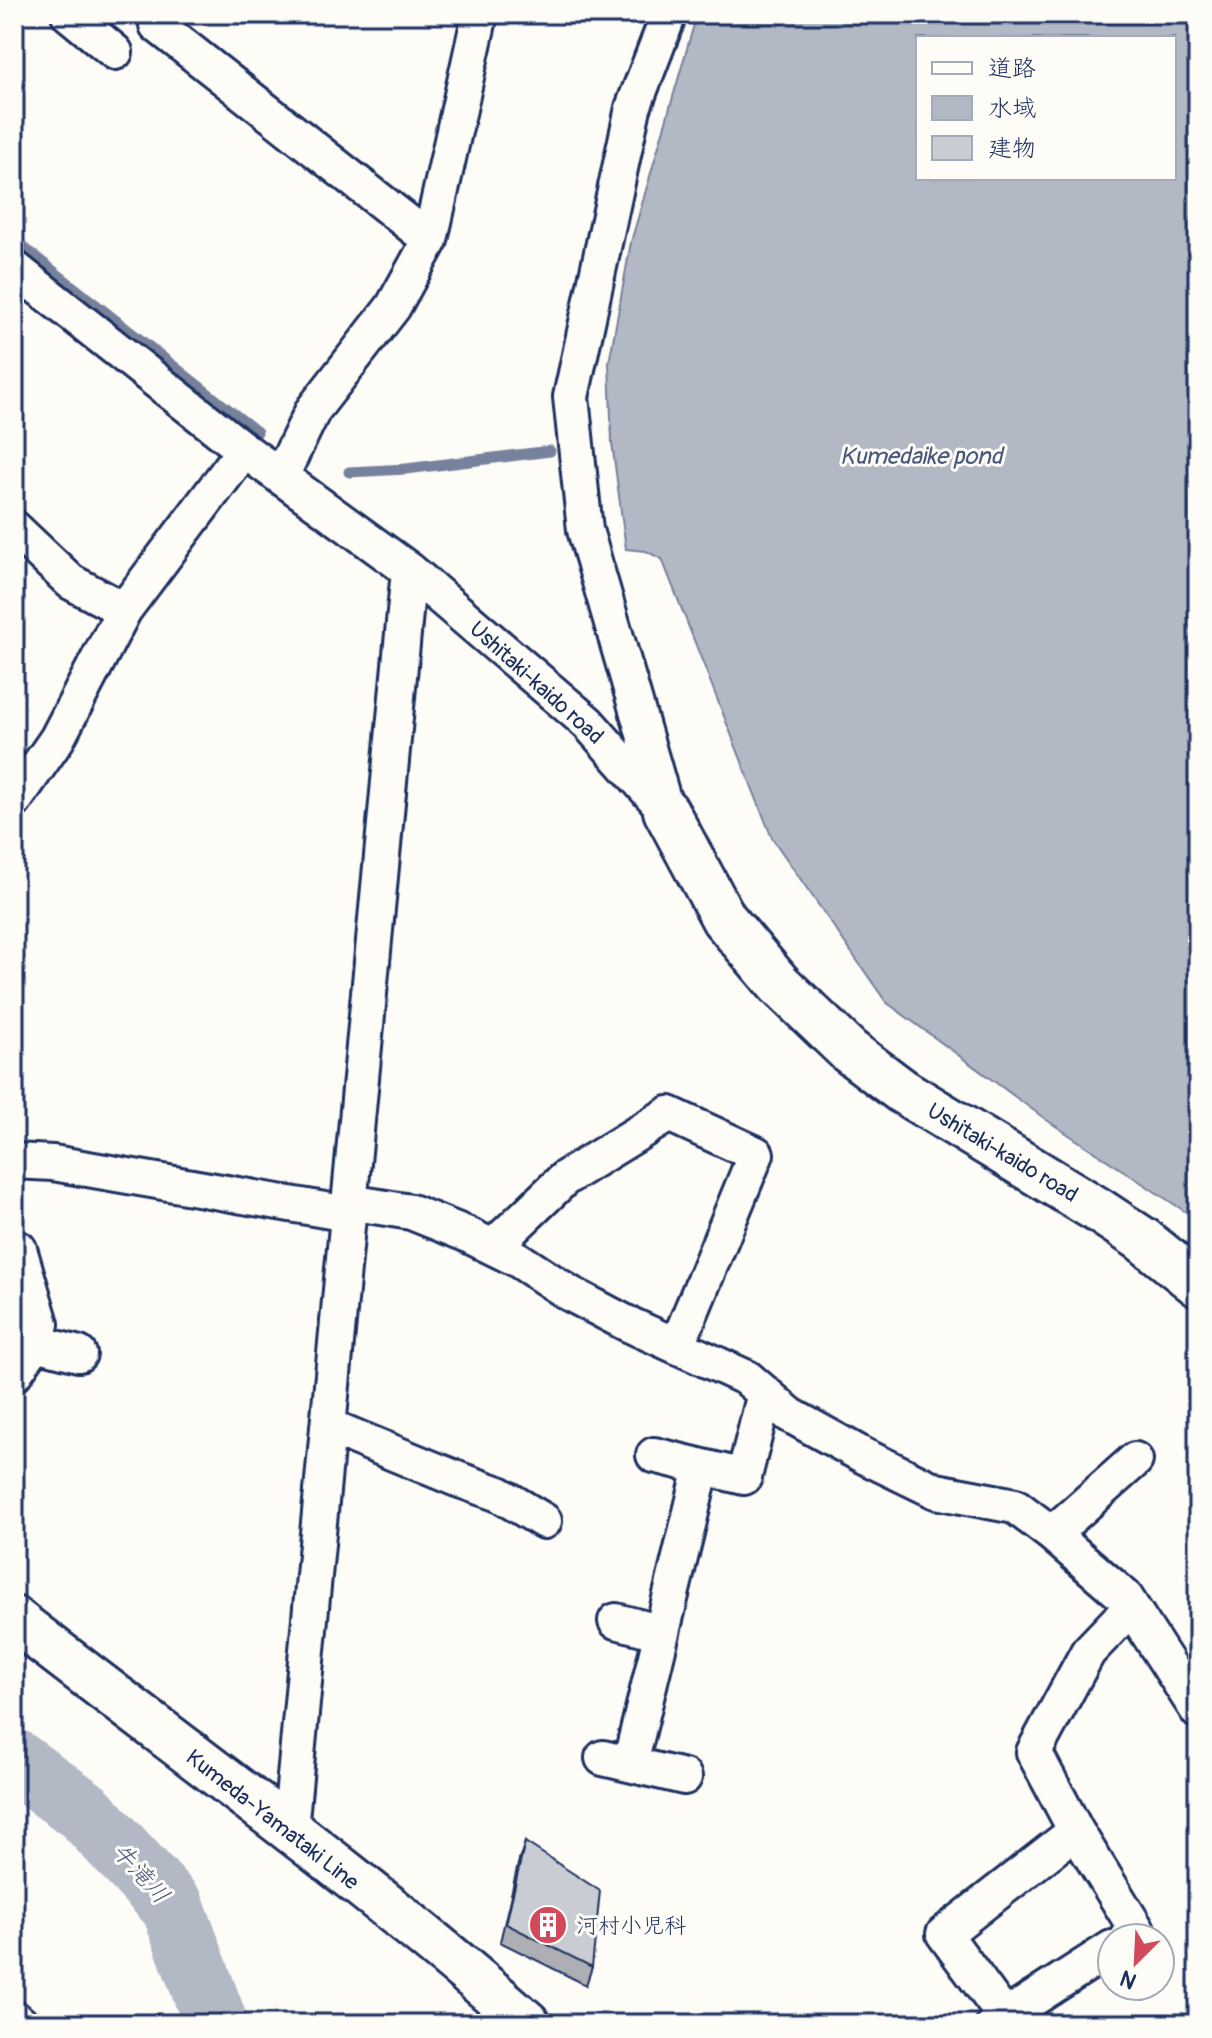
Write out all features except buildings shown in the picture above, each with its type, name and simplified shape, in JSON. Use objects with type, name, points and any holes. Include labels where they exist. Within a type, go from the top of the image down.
[{"type":"street","points":[[69,14],[115,52]]},
{"type":"street","points":[[281,476],[313,410],[393,307],[430,240],[480,14]]},
{"type":"street","points":[[666,811],[585,530],[571,397],[633,108],[669,14]]},
{"type":"street","points":[[157,25],[430,240]]},
{"type":"street","name":"Ushitaki-kaido road","points":[[14,268],[244,450],[409,570],[588,723],[666,811],[724,919],[779,984],[849,1051],[902,1091],[1011,1155],[1142,1239],[1198,1284]]},
{"type":"street","points":[[14,801],[57,739],[124,610],[244,450]]},
{"type":"street","points":[[14,528],[71,582],[124,610]]},
{"type":"street","points":[[290,1830],[409,570]]},
{"type":"street","points":[[493,1247],[565,1178],[669,1114],[756,1154],[677,1346]]},
{"type":"street","points":[[14,1161],[53,1163],[349,1208],[411,1212],[466,1234],[517,1259],[569,1293],[626,1323],[747,1378],[790,1415],[903,1476],[936,1491],[1015,1506],[1125,1597],[1198,1711]]},
{"type":"street","points":[[14,1374],[36,1343],[41,1324],[19,1249]]},
{"type":"street","points":[[36,1343],[79,1354]]},
{"type":"street","points":[[654,1455],[744,1477],[765,1393]]},
{"type":"street","points":[[328,1426],[499,1494],[544,1521]]},
{"type":"street","points":[[1052,1534],[1135,1460]]},
{"type":"street","points":[[684,1777],[617,1761],[662,1633],[702,1467]]},
{"type":"street","points":[[1131,1607],[1088,1652],[1034,1752],[1076,1831],[1132,1922]]},
{"type":"street","name":"Kumeda-Yamataki Line","points":[[14,1619],[290,1830],[472,1974],[528,2024]]},
{"type":"street","points":[[616,1621],[662,1633]]},
{"type":"street","points":[[1076,1831],[944,1934],[1000,2020],[1096,1958]]},
{"type":"street","points":[[14,2018],[21,2024]]},
{"type":"water","name":"Kumedaike pond","points":[[697,14],[1198,14],[1198,1220],[1048,1121],[886,1002],[772,838],[662,559],[646,551],[626,549],[612,443],[609,363],[631,242]]},
{"type":"waterway","points":[[14,240],[257,432]]},
{"type":"waterway","points":[[349,472],[406,469],[550,451]]},
{"type":"waterway","name":"牛滝川","points":[[14,1761],[85,1812],[173,1907],[216,2024]]},
{"type":"place","name":"河村小児科","points":[[548,1925]]}]
